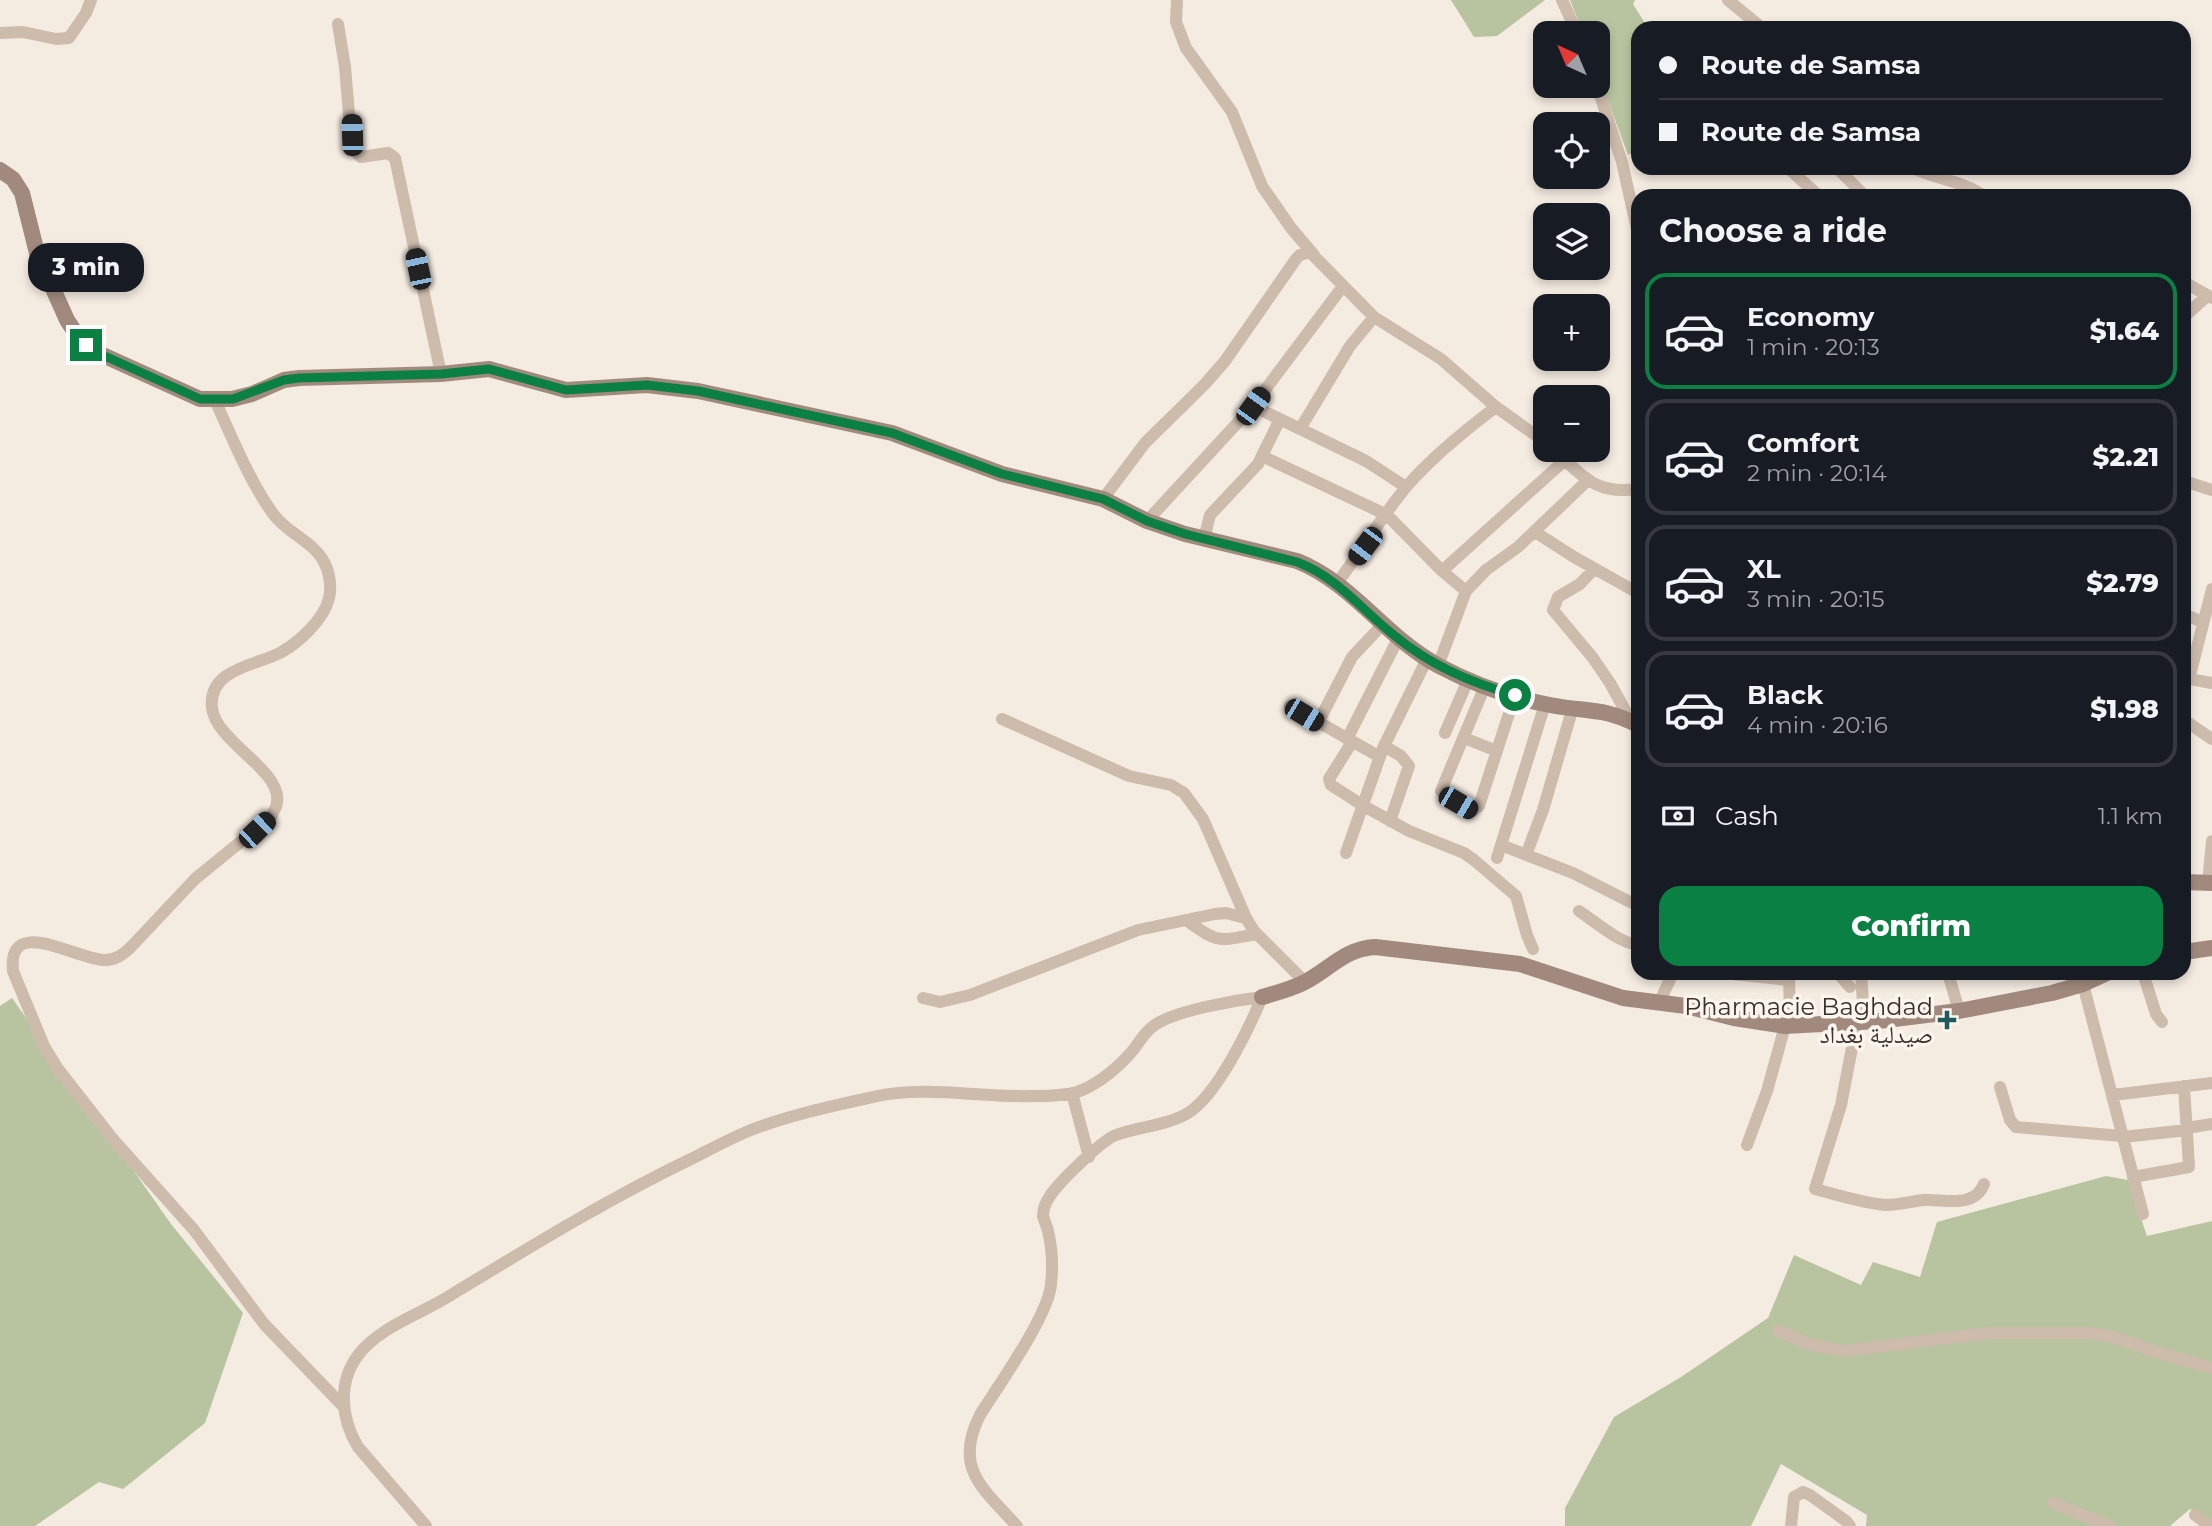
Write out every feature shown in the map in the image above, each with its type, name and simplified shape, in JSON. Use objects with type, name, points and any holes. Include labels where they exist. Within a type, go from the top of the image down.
[{"type":"street","points":[[0,33],[23,32],[56,39],[69,38],[86,13],[91,0]]},
{"type":"street","points":[[1177,0],[1176,22],[1191,57],[1232,112],[1262,186],[1291,228],[1374,317],[1434,354],[1496,407],[1533,433]]},
{"type":"street","points":[[1562,0],[1572,21]]},
{"type":"street","points":[[1728,0],[1754,21]]},
{"type":"street","points":[[338,24],[345,67],[352,149],[361,157],[388,153],[396,159],[441,374]]},
{"type":"street","points":[[1601,98],[1622,162],[1631,202]]},
{"type":"street","points":[[0,170],[13,179],[22,193],[37,253],[58,304],[79,338],[96,352],[200,399],[215,401],[240,398],[284,380],[299,378],[441,374],[489,369],[566,390],[647,385],[698,391],[892,433],[1020,480],[1103,499],[1147,521],[1314,568],[1337,583],[1398,639],[1433,662],[1468,680],[1545,704],[1607,712],[1631,722]]},
{"type":"street","points":[[1796,175],[1811,189]]},
{"type":"street","points":[[1844,175],[1858,189]]},
{"type":"street","points":[[1926,175],[1972,189]]},
{"type":"street","points":[[1103,499],[1145,443],[1204,385],[1224,361],[1296,260],[1305,253],[1315,255]]},
{"type":"street","points":[[1147,521],[1253,406],[1343,286]]},
{"type":"street","points":[[2191,286],[2209,297],[2191,311]]},
{"type":"street","points":[[1300,429],[1350,346],[1374,317]]},
{"type":"street","points":[[215,401],[269,508],[292,533],[324,560],[330,578],[329,598],[317,620],[305,633],[278,654],[233,670],[219,682],[212,694],[212,710],[219,726],[269,779],[277,791],[278,804],[271,817],[195,878],[130,948],[117,958],[103,960],[42,943],[27,942],[17,948],[12,958],[13,971],[39,1036],[58,1069],[112,1138],[194,1230],[264,1324],[343,1406]]},
{"type":"street","points":[[1253,406],[1366,461],[1406,487]]},
{"type":"street","points":[[1337,583],[1406,487],[1441,451],[1496,407]]},
{"type":"street","points":[[1205,538],[1213,509],[1250,474],[1280,419]]},
{"type":"street","points":[[1262,456],[1387,515],[1442,571],[1466,591]]},
{"type":"street","points":[[1442,571],[1563,462]]},
{"type":"street","points":[[1567,462],[1587,481],[1611,489],[1631,489]]},
{"type":"street","points":[[1346,853],[1382,752],[1433,662],[1466,591],[1486,570],[1535,532],[1587,481]]},
{"type":"street","points":[[2191,483],[2212,490]]},
{"type":"street","points":[[1535,532],[1631,589]]},
{"type":"street","points":[[1594,569],[1580,584],[1558,597],[1553,610],[1599,666],[1631,718]]},
{"type":"street","points":[[2191,650],[2212,589]]},
{"type":"street","points":[[2191,617],[2202,622]]},
{"type":"street","points":[[1318,723],[1352,657],[1382,625]]},
{"type":"street","points":[[1398,639],[1329,781],[1334,787],[1390,821],[1464,853],[1508,888],[1516,896],[1533,949]]},
{"type":"street","points":[[1445,733],[1468,680]]},
{"type":"street","points":[[2191,680],[2212,683]]},
{"type":"street","points":[[1485,686],[1441,791],[1472,811],[1479,806],[1515,695]]},
{"type":"street","points":[[1497,858],[1545,704]]},
{"type":"street","points":[[1290,706],[1350,740],[1382,752],[1401,755],[1409,766],[1390,821]]},
{"type":"street","points":[[1526,855],[1543,810],[1573,707]]},
{"type":"street","points":[[1002,719],[1129,776],[1171,785],[1184,793],[1203,819],[1245,918],[1257,934],[1305,982]]},
{"type":"street","points":[[2191,725],[2212,739]]},
{"type":"street","points":[[1464,738],[1497,751]]},
{"type":"street","points":[[2191,882],[2210,883],[2212,841]]},
{"type":"street","points":[[1501,845],[1573,873],[1631,902]]},
{"type":"street","points":[[1579,911],[1631,944]]},
{"type":"street","points":[[923,998],[940,1002],[970,995],[1138,930],[1226,913],[1245,918]]},
{"type":"street","points":[[1186,920],[1218,940],[1257,934]]},
{"type":"street","points":[[426,1526],[358,1447],[347,1427],[343,1406],[348,1377],[355,1360],[377,1337],[615,1197],[748,1131],[799,1114],[898,1092],[1015,1097],[1072,1093],[1090,1085],[1121,1063],[1153,1025],[1226,1001],[1262,997],[1305,982],[1340,957],[1375,947],[1520,964],[1623,998],[1686,1006],[1734,1018],[1788,1026],[1959,1011],[2052,993],[2092,980]]},
{"type":"street","points":[[2191,951],[2212,947]]},
{"type":"street","points":[[1659,1003],[1670,980]]},
{"type":"street","points":[[1748,1145],[1788,1026],[1789,980]]},
{"type":"street","points":[[1844,980],[1850,987]]},
{"type":"street","points":[[1861,980],[1863,1002],[1841,1105],[1815,1189],[1885,1205],[1923,1200],[1967,1201],[1978,1194],[1984,1184]]},
{"type":"street","points":[[1950,980],[1959,1011]]},
{"type":"street","points":[[2145,980],[2156,1014],[2162,1022]]},
{"type":"street","points":[[2083,984],[2143,1214]]},
{"type":"street","points":[[1017,1526],[975,1479],[969,1465],[969,1448],[980,1415],[1025,1344],[1050,1296],[1049,1232],[1043,1215],[1046,1204],[1063,1181],[1115,1135],[1151,1127],[1190,1112],[1224,1070],[1250,1026],[1262,997]]},
{"type":"street","points":[[2113,1095],[2212,1083]]},
{"type":"street","points":[[2133,1177],[2189,1167],[2184,1086]]},
{"type":"street","points":[[2000,1087],[2010,1120],[2016,1127],[2122,1137],[2212,1124]]},
{"type":"street","points":[[1072,1093],[1089,1157]]},
{"type":"street","points":[[1778,1331],[1809,1344],[1845,1351],[1989,1333],[2092,1333],[2113,1336],[2212,1368]]},
{"type":"street","points":[[1791,1526],[1794,1497],[1803,1492],[1810,1494],[1850,1526]]},
{"type":"street","points":[[2053,1503],[2109,1526]]},
{"type":"street","points":[[2196,1515],[2210,1526]]},
{"type":"green space","points":[[1451,0],[1545,0],[1497,36],[1474,37]]},
{"type":"green space","points":[[1570,0],[1635,0],[1633,4],[1644,21],[1631,21],[1631,154],[1628,155],[1607,98],[1610,98],[1610,21],[1578,21]]},
{"type":"green space","points":[[12,998],[171,1224],[243,1313],[205,1423],[123,1489],[99,1482],[35,1526],[0,1526],[0,1006]]},
{"type":"green space","points":[[2106,1176],[2128,1180],[2147,1236],[2212,1221],[2212,1526],[2190,1509],[2170,1526],[1866,1526],[1867,1515],[1781,1464],[1751,1526],[1565,1526],[1565,1508],[1614,1417],[1681,1377],[1768,1318],[1794,1255],[1861,1285],[1873,1262],[1920,1277],[1937,1222]]},
{"type":"place","name":"Pharmacie Baghdad صيدلية بغداد","points":[[1947,1020]]},
{"type":"route","points":[[86,345],[179,390],[200,399],[215,401],[252,394],[284,380],[299,378],[441,374],[489,369],[566,390],[647,385],[698,391],[892,433],[1002,474],[1103,499],[1147,521],[1185,534],[1314,568],[1337,583],[1413,651],[1461,677],[1515,695]]}]
